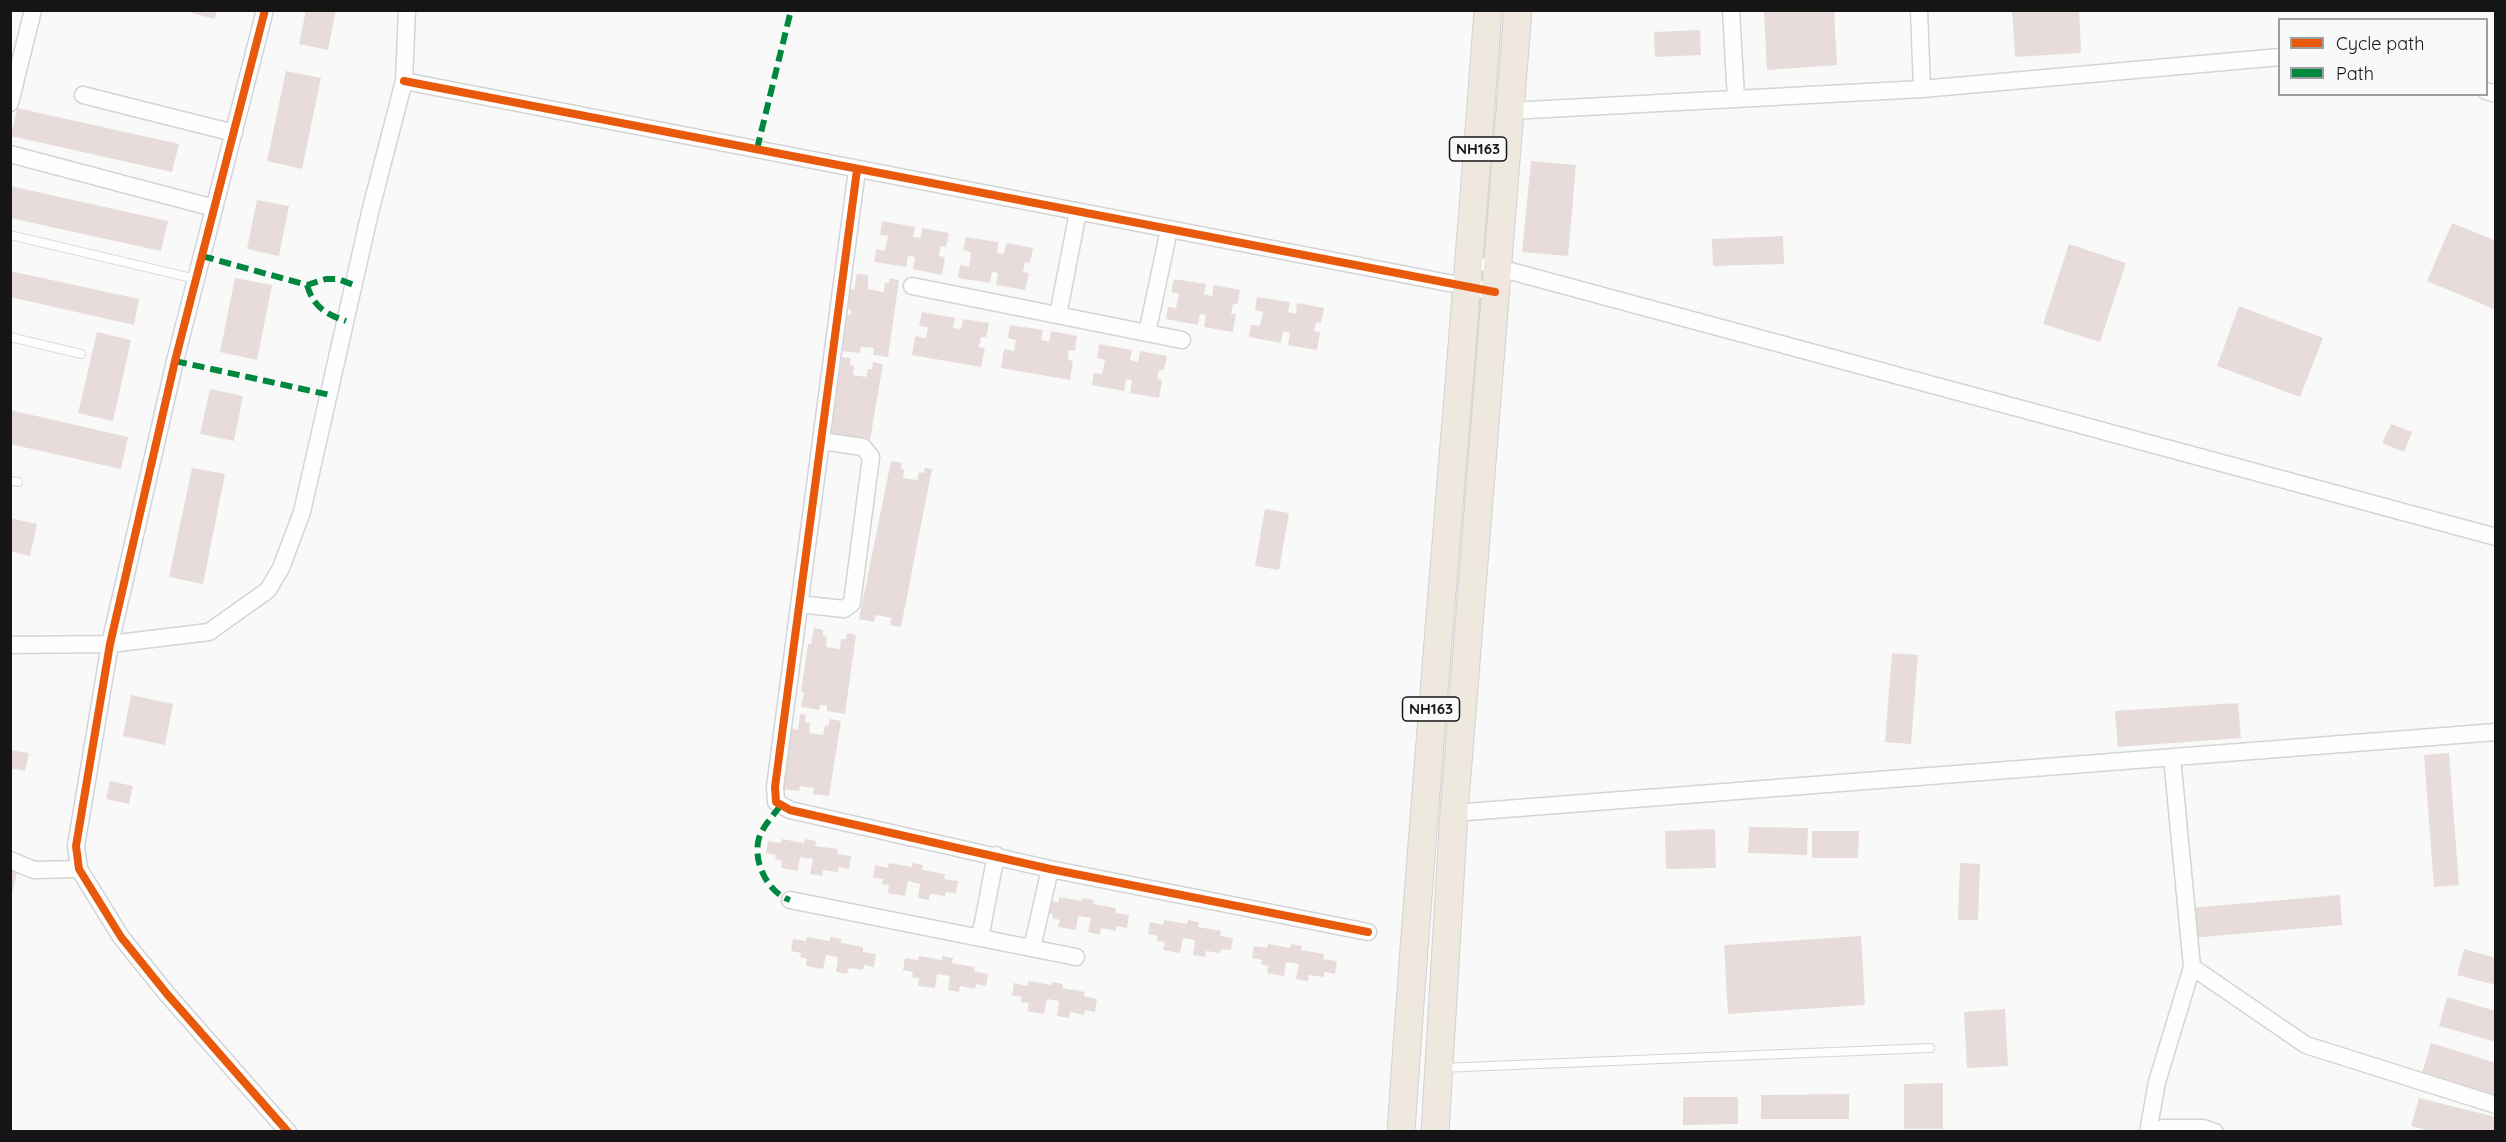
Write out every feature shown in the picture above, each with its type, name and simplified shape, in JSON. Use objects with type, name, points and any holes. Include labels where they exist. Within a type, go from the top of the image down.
[{"type":"highway","name":"NH163","points":[[1401,1131],[1421,832],[1469,274],[1488,10]]},
{"type":"highway","name":"NH163","points":[[1434,1131],[1454,813],[1518,10]]},
{"type":"street","points":[[10,104],[14,76],[33,10]]},
{"type":"street","points":[[265,10],[196,279],[110,644],[77,830],[79,869],[121,936],[167,994],[288,1131]]},
{"type":"street","points":[[10,645],[110,644],[209,632],[268,590],[281,568],[302,512],[371,208],[404,81],[407,10]]},
{"type":"street","points":[[1731,10],[1736,99]]},
{"type":"street","points":[[1919,10],[1922,88]]},
{"type":"street","points":[[1510,111],[1922,88],[2278,57]]},
{"type":"street","points":[[404,81],[1169,230],[1497,280],[2496,537]]},
{"type":"street","points":[[82,95],[234,133]]},
{"type":"street","points":[[10,154],[214,208]]},
{"type":"street","points":[[857,170],[775,787],[776,802],[790,810],[1050,869],[1368,932]]},
{"type":"street","points":[[1058,315],[1078,212]]},
{"type":"street","points":[[1147,333],[1169,230]]},
{"type":"street","points":[[1469,274],[1497,280]]},
{"type":"street","points":[[912,286],[1182,340]]},
{"type":"street","points":[[799,604],[844,609],[852,603],[871,457],[863,447],[821,441]]},
{"type":"street","points":[[1454,813],[2496,732]]},
{"type":"street","points":[[2148,1131],[2157,1082],[2192,967],[2172,757]]},
{"type":"street","points":[[980,938],[996,855]]},
{"type":"street","points":[[10,860],[34,870],[79,869]]},
{"type":"street","points":[[1032,948],[1050,869]]},
{"type":"street","points":[[790,900],[1076,957]]},
{"type":"street","points":[[2192,967],[2306,1045],[2496,1105]]},
{"type":"street","points":[[2160,1131],[2163,1128],[2203,1128],[2215,1131]]},
{"type":"lane","points":[[10,235],[196,279]]},
{"type":"lane","points":[[10,337],[81,354]]},
{"type":"lane","points":[[1438,1068],[1930,1048]]},
{"type":"building","points":[[181,10],[217,10],[215,19]]},
{"type":"building","points":[[306,10],[336,10],[328,50],[299,44]]},
{"type":"building","points":[[1764,10],[1834,10],[1837,65],[1767,70]]},
{"type":"building","points":[[2012,10],[2079,10],[2081,53],[2015,57]]},
{"type":"building","points":[[1700,30],[1701,55],[1655,57],[1654,32]]},
{"type":"building","points":[[286,71],[321,78],[302,169],[267,161]]},
{"type":"building","points":[[17,108],[179,144],[172,172],[11,136]]},
{"type":"building","points":[[1531,161],[1576,165],[1568,256],[1522,252]]},
{"type":"building","points":[[10,186],[168,221],[161,251],[10,218]]},
{"type":"building","points":[[257,200],[289,206],[279,256],[247,249]]},
{"type":"building","points":[[882,221],[915,227],[913,237],[921,238],[922,228],[949,233],[946,247],[941,246],[939,256],[945,257],[942,275],[913,269],[915,257],[908,256],[906,267],[874,262],[876,249],[885,251],[888,236],[880,235]]},
{"type":"building","points":[[2452,223],[2496,241],[2496,310],[2427,281]]},
{"type":"building","points":[[1783,236],[1784,264],[1713,266],[1712,239]]},
{"type":"building","points":[[966,237],[998,242],[997,253],[1004,254],[1006,243],[1033,248],[1030,263],[1025,262],[1023,272],[1029,273],[1025,290],[996,285],[998,273],[992,272],[990,283],[958,278],[960,265],[969,267],[971,252],[963,250]]},
{"type":"building","points":[[2069,244],[2126,263],[2100,342],[2043,324]]},
{"type":"building","points":[[10,271],[139,299],[134,325],[10,297]]},
{"type":"building","points":[[857,274],[868,275],[868,289],[884,292],[885,283],[889,283],[890,278],[899,280],[888,357],[873,355],[874,348],[861,347],[860,353],[840,351],[846,315],[851,315],[851,310],[847,309],[849,289],[854,290]]},
{"type":"building","points":[[235,278],[272,285],[257,360],[220,352]]},
{"type":"building","points":[[1174,279],[1206,284],[1204,294],[1212,296],[1214,285],[1240,290],[1238,304],[1233,304],[1231,314],[1236,314],[1233,332],[1204,327],[1206,315],[1200,314],[1198,325],[1166,319],[1168,307],[1176,308],[1179,294],[1171,292]]},
{"type":"building","points":[[1257,297],[1290,302],[1288,312],[1296,314],[1297,303],[1324,308],[1321,323],[1316,322],[1314,331],[1320,332],[1317,350],[1288,345],[1290,333],[1283,331],[1281,343],[1249,337],[1251,325],[1260,326],[1263,312],[1255,310]]},
{"type":"building","points":[[2239,306],[2323,338],[2300,397],[2217,366]]},
{"type":"building","points":[[922,312],[955,318],[953,328],[961,329],[963,319],[989,323],[986,337],[981,337],[979,347],[985,348],[981,367],[912,355],[915,336],[926,338],[928,327],[919,326]]},
{"type":"building","points":[[1010,325],[1043,330],[1041,340],[1049,342],[1051,331],[1077,336],[1075,351],[1069,350],[1068,360],[1073,361],[1070,380],[1001,368],[1004,349],[1014,351],[1016,340],[1008,338]]},
{"type":"building","points":[[97,332],[131,340],[113,421],[78,413]]},
{"type":"building","points":[[1099,344],[1132,350],[1130,360],[1138,362],[1140,351],[1167,356],[1164,370],[1159,370],[1157,379],[1162,380],[1159,398],[1130,393],[1132,380],[1126,379],[1124,391],[1092,385],[1094,373],[1102,374],[1105,360],[1097,358]]},
{"type":"building","points":[[842,357],[851,358],[850,365],[854,366],[853,375],[866,377],[868,369],[872,369],[873,362],[883,364],[870,440],[826,433],[836,375],[839,376]]},
{"type":"building","points":[[210,389],[243,396],[234,441],[200,434]]},
{"type":"building","points":[[10,410],[128,437],[121,469],[10,444]]},
{"type":"building","points":[[2391,424],[2412,432],[2404,452],[2382,443]]},
{"type":"building","points":[[891,461],[902,463],[903,478],[917,480],[919,472],[924,473],[925,468],[932,469],[901,627],[890,625],[892,618],[876,615],[874,622],[859,619]]},
{"type":"building","points":[[192,468],[225,474],[203,584],[169,577]]},
{"type":"building","points":[[1265,509],[1289,513],[1279,570],[1255,566]]},
{"type":"building","points":[[10,518],[37,524],[30,556],[10,551]]},
{"type":"building","points":[[814,628],[823,630],[823,636],[827,637],[826,647],[840,649],[841,639],[846,639],[847,633],[856,635],[845,714],[827,711],[827,706],[820,705],[819,710],[801,707],[808,644],[811,644]]},
{"type":"building","points":[[1892,653],[1918,655],[1911,744],[1885,742]]},
{"type":"building","points":[[131,695],[173,704],[165,745],[123,736]]},
{"type":"building","points":[[2238,703],[2241,738],[2118,747],[2115,711]]},
{"type":"building","points":[[800,714],[806,715],[805,722],[810,723],[809,733],[823,735],[825,725],[828,726],[830,719],[841,721],[829,796],[813,794],[814,788],[800,786],[799,791],[783,789],[792,729],[798,730]]},
{"type":"building","points":[[10,750],[29,753],[25,771],[10,768]]},
{"type":"building","points":[[2449,753],[2459,885],[2434,887],[2424,755]]},
{"type":"building","points":[[110,781],[133,786],[129,804],[106,799]]},
{"type":"building","points":[[1749,827],[1808,828],[1807,855],[1748,853]]},
{"type":"building","points":[[1715,829],[1716,868],[1666,869],[1665,831]]},
{"type":"building","points":[[1812,831],[1859,831],[1858,858],[1812,858]]},
{"type":"building","points":[[782,839],[804,843],[805,839],[816,841],[815,846],[838,849],[837,854],[851,856],[849,869],[839,867],[838,872],[823,870],[822,876],[810,874],[813,859],[800,857],[798,871],[781,868],[782,861],[775,859],[776,855],[766,853],[768,841],[781,843]]},
{"type":"building","points":[[889,863],[912,867],[912,863],[923,865],[922,870],[945,874],[944,879],[958,881],[956,893],[946,892],[945,896],[930,894],[929,900],[918,898],[920,884],[908,881],[905,896],[888,893],[889,885],[882,884],[883,879],[873,878],[875,865],[888,868]]},
{"type":"building","points":[[1960,863],[1980,864],[1978,920],[1958,920]]},
{"type":"building","points":[[10,867],[18,869],[11,897],[10,897]]},
{"type":"building","points":[[2340,895],[2342,925],[2191,938],[2189,908]]},
{"type":"building","points":[[1059,897],[1082,901],[1083,898],[1094,900],[1093,904],[1116,908],[1115,913],[1129,915],[1127,928],[1116,926],[1116,931],[1101,928],[1100,935],[1088,932],[1091,918],[1078,916],[1076,930],[1058,927],[1060,920],[1052,918],[1053,914],[1044,912],[1045,900],[1059,902]]},
{"type":"building","points":[[1164,920],[1187,924],[1188,920],[1199,922],[1198,927],[1221,931],[1220,936],[1233,938],[1231,950],[1221,949],[1220,953],[1206,951],[1205,957],[1193,955],[1195,940],[1183,938],[1180,953],[1163,950],[1165,942],[1157,941],[1158,936],[1148,934],[1150,922],[1163,925]]},
{"type":"building","points":[[1861,936],[1865,1005],[1728,1014],[1724,945]]},
{"type":"building","points":[[807,937],[830,941],[830,937],[841,939],[841,943],[863,947],[863,952],[876,954],[874,967],[864,965],[863,970],[849,968],[847,974],[836,972],[838,957],[826,955],[823,969],[806,966],[807,959],[800,957],[801,953],[791,951],[793,939],[806,941]]},
{"type":"building","points":[[1268,944],[1290,948],[1291,944],[1302,946],[1301,950],[1324,954],[1323,959],[1337,961],[1335,974],[1324,972],[1324,977],[1309,975],[1308,981],[1296,979],[1299,964],[1286,962],[1284,976],[1267,973],[1268,966],[1261,964],[1262,960],[1252,958],[1254,946],[1267,948]]},
{"type":"building","points":[[2464,949],[2496,958],[2496,985],[2457,975]]},
{"type":"building","points":[[919,956],[942,960],[942,956],[953,958],[952,963],[975,967],[974,971],[988,974],[986,986],[976,984],[975,989],[960,986],[959,992],[948,990],[950,976],[937,974],[935,988],[918,986],[919,978],[912,977],[913,972],[903,970],[905,958],[918,960]]},
{"type":"building","points":[[1028,981],[1051,985],[1052,982],[1063,984],[1062,988],[1085,992],[1084,996],[1097,999],[1095,1012],[1085,1010],[1084,1015],[1070,1012],[1069,1018],[1057,1016],[1059,1001],[1047,999],[1044,1014],[1027,1011],[1029,1003],[1021,1002],[1022,997],[1012,995],[1014,983],[1027,986]]},
{"type":"building","points":[[2447,997],[2496,1011],[2496,1042],[2439,1026]]},
{"type":"building","points":[[2005,1009],[2008,1066],[1967,1068],[1964,1012]]},
{"type":"building","points":[[2431,1043],[2496,1063],[2496,1096],[2422,1073]]},
{"type":"building","points":[[1943,1083],[1943,1129],[1904,1129],[1904,1084]]},
{"type":"building","points":[[1849,1094],[1849,1119],[1761,1119],[1761,1095]]},
{"type":"building","points":[[1683,1097],[1738,1097],[1738,1124],[1683,1125]]},
{"type":"building","points":[[2419,1098],[2496,1117],[2496,1132],[2433,1132],[2411,1126]]},
{"type":"marked path","points":[[757,149],[791,10]]},
{"type":"marked path","points":[[202,256],[307,285],[326,279],[338,279],[354,285]]},
{"type":"marked path","points":[[307,285],[316,304],[346,321]]},
{"type":"marked path","points":[[175,361],[330,395]]},
{"type":"marked path","points":[[780,806],[766,825],[757,847],[764,875],[775,891],[790,900]]},
{"type":"cycle path","points":[[265,10],[175,361],[110,644],[76,846],[79,869],[121,937],[167,994],[288,1132]]},
{"type":"cycle path","points":[[404,81],[1495,292]]},
{"type":"cycle path","points":[[857,170],[775,787],[776,802],[790,810],[1050,869],[1368,932]]}]
